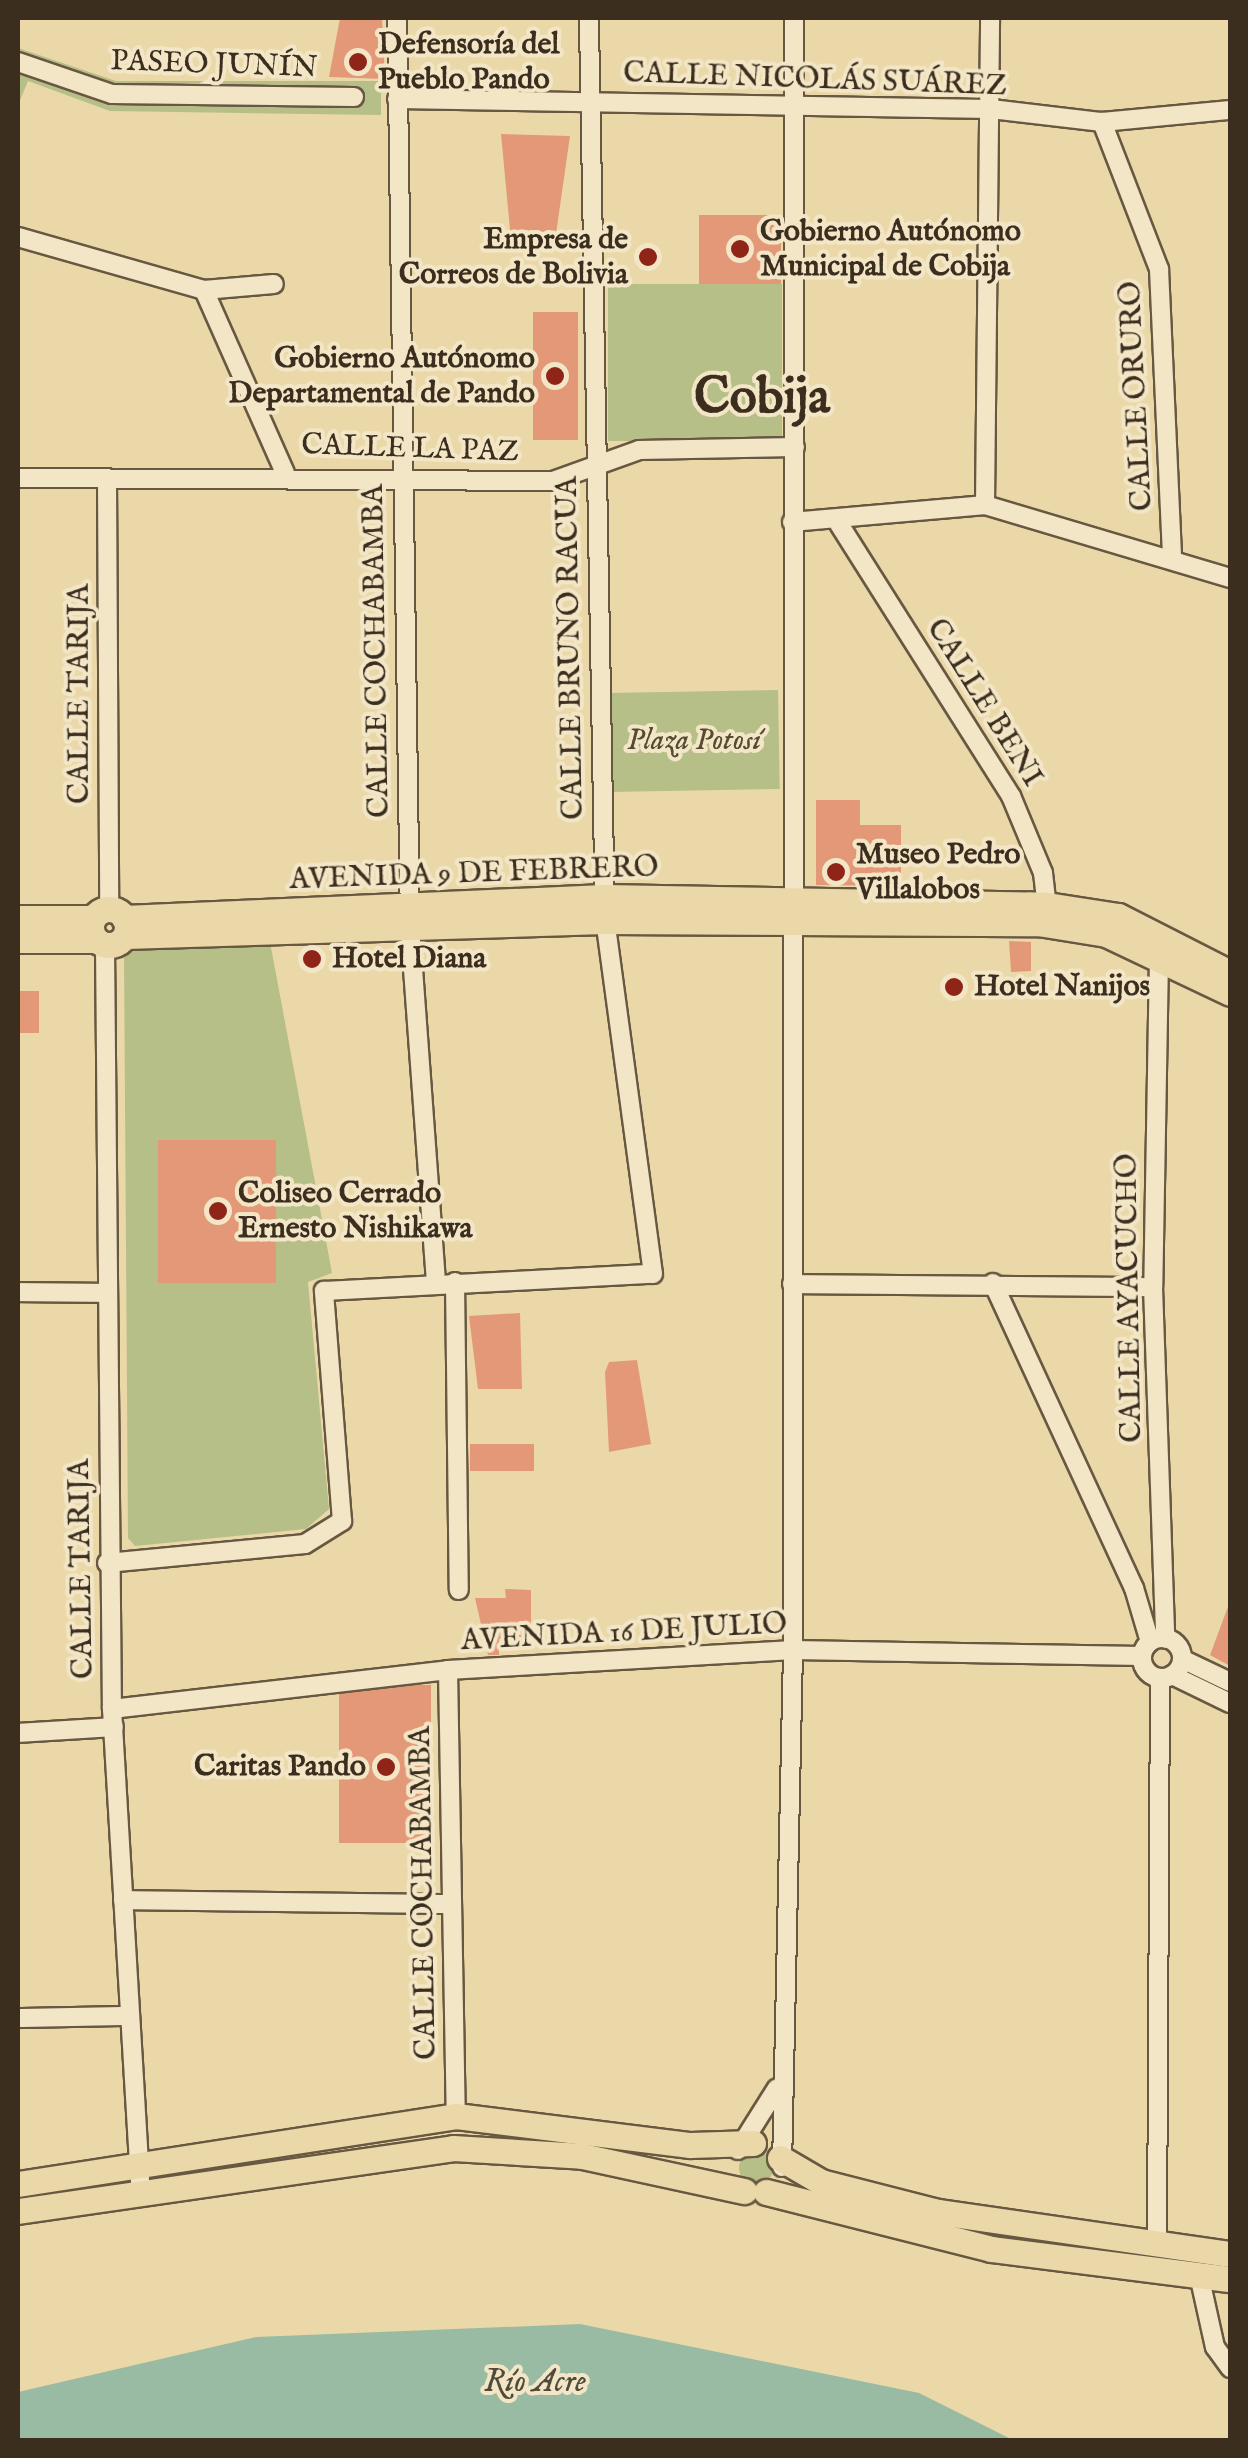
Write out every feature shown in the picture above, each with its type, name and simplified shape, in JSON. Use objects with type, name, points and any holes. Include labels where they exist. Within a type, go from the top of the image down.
[{"type":"main road","name":"AVENIDA 9 DE FEBRERO","points":[[18,940],[109,928],[605,909],[795,916],[1048,914],[1118,916],[1230,973]]},
{"type":"main road","name":"AVENIDA 9 DE FEBRERO","points":[[1048,914],[1106,934],[1230,993]]},
{"type":"main road","name":"AVENIDA 9 DE FEBRERO","points":[[18,918],[109,928]]},
{"type":"main road","points":[[18,2184],[456,2116],[744,2145],[821,2182],[938,2212],[1230,2254]]},
{"type":"main road","points":[[744,2145],[730,2172],[755,2192]]},
{"type":"main road","points":[[18,2211],[453,2148],[582,2156],[755,2192],[992,2250],[1230,2279]]},
{"type":"main road","points":[[755,2192],[781,2162]]},
{"type":"street","name":"CALLE COCHABAMBA","points":[[397,18],[400,479],[410,917],[446,1282],[458,1590]]},
{"type":"street","name":"CALLE BRUNO RACUA","points":[[446,1282],[653,1274],[605,909],[594,468],[590,18]]},
{"type":"street","points":[[781,2162],[793,1650],[794,18]]},
{"type":"street","points":[[985,505],[990,18]]},
{"type":"street","name":"PASEO JUNÍN","points":[[18,62],[112,94],[354,97]]},
{"type":"street","name":"CALLE NICOLÁS SUÁREZ","points":[[398,99],[590,101],[796,110],[991,110],[1102,122],[1230,110]]},
{"type":"street","name":"CALLE ORURO","points":[[1102,122],[1159,270],[1172,557]]},
{"type":"street","points":[[18,237],[204,290],[274,284]]},
{"type":"street","points":[[204,290],[285,472]]},
{"type":"street","name":"CALLE LA PAZ","points":[[18,478],[285,472],[400,479],[552,480],[639,450],[794,447]]},
{"type":"street","name":"CALLE TARIJA","points":[[107,478],[107,1563],[126,2016],[141,2191]]},
{"type":"street","points":[[792,522],[839,524],[985,505],[1172,557],[1230,578]]},
{"type":"street","name":"CALLE BENI","points":[[839,524],[1012,796],[1048,914]]},
{"type":"street","name":"CALLE AYACUCHO","points":[[1152,1646],[1159,958]]},
{"type":"street","points":[[107,1563],[306,1544],[342,1521],[324,1291],[446,1282]]},
{"type":"street","points":[[993,1283],[1134,1588],[1152,1646],[1171,1671],[1230,1703]]},
{"type":"street","points":[[792,1284],[1153,1287]]},
{"type":"street","points":[[18,1292],[108,1293]]},
{"type":"street","points":[[1152,1646],[1171,1671],[1156,2244]]},
{"type":"street","name":"AVENIDA 16 DE JULIO","points":[[18,1733],[448,1670],[793,1650],[1152,1646]]},
{"type":"street","name":"CALLE COCHABAMBA","points":[[448,1670],[456,2116]]},
{"type":"street","points":[[1171,1671],[1230,1682]]},
{"type":"street","points":[[123,1900],[452,1904]]},
{"type":"street","points":[[18,2018],[126,2016]]},
{"type":"street","points":[[744,2145],[782,2078]]},
{"type":"street","points":[[1198,2275],[1214,2347],[1230,2368]]},
{"type":"green space","points":[[18,48],[116,81],[381,81],[381,115],[110,111],[28,81],[18,105]]},
{"type":"green space","points":[[608,284],[782,284],[782,441],[608,441]]},
{"type":"green space","name":"Plaza Potosí","points":[[778,690],[780,789],[610,792],[608,693]]},
{"type":"green space","points":[[270,942],[332,1273],[308,1282],[329,1509],[306,1529],[135,1546],[128,1538],[124,956],[145,945]]},
{"type":"green space","points":[[756,2151],[768,2156],[773,2168],[768,2180],[756,2185],[744,2180],[739,2168],[744,2156]]},
{"type":"water","name":"Río Acre","points":[[580,2324],[919,2393],[1013,2440],[18,2440],[18,2392],[256,2337]]},
{"type":"building","name":"Defensoría del Pueblo Pando","points":[[340,18],[382,18],[385,79],[329,77]]},
{"type":"building","points":[[501,134],[570,136],[555,241],[511,240]]},
{"type":"building","name":"Gobierno Autónomo Municipal de Cobija","points":[[699,215],[781,215],[781,284],[699,284]]},
{"type":"building","name":"Gobierno Autónomo Departamental de Pando","points":[[533,312],[578,312],[578,440],[533,440]]},
{"type":"building","points":[[816,800],[860,800],[860,825],[901,825],[901,886],[816,885]]},
{"type":"building","points":[[1009,941],[1031,942],[1031,971],[1011,972]]},
{"type":"building","points":[[18,991],[39,991],[39,1033],[18,1033]]},
{"type":"building","name":"Coliseo Cerrado Ernesto Nishikawa","points":[[158,1140],[276,1140],[276,1283],[158,1283]]},
{"type":"building","points":[[520,1313],[522,1389],[478,1389],[469,1316]]},
{"type":"building","points":[[637,1360],[651,1444],[609,1452],[605,1372],[609,1362]]},
{"type":"building","points":[[470,1444],[534,1444],[534,1471],[470,1471]]},
{"type":"building","points":[[505,1589],[531,1590],[531,1640],[499,1639],[499,1655],[488,1655],[475,1598],[506,1598]]},
{"type":"building","points":[[1230,1605],[1230,1666],[1210,1655]]},
{"type":"building","name":"Caritas Pando","points":[[339,1685],[431,1685],[431,1843],[339,1843]]},
{"type":"place","name":"Defensoría del Pueblo Pando","points":[[358,62]]},
{"type":"place","name":"Gobierno Autónomo Municipal de Cobija","points":[[740,249]]},
{"type":"place","name":"Empresa de Correos de Bolivia","points":[[648,257]]},
{"type":"place","name":"Gobierno Autónomo Departamental de Pando","points":[[555,376]]},
{"type":"place","name":"Museo Pedro Villalobos","points":[[836,872]]},
{"type":"place","name":"Hotel Diana","points":[[312,959]]},
{"type":"place","name":"Hotel Nanijos","points":[[954,987]]},
{"type":"place","name":"Coliseo Cerrado Ernesto Nishikawa","points":[[218,1211]]},
{"type":"place","name":"Caritas Pando","points":[[386,1767]]},
{"type":"district","name":"Cobija","points":[[762,399]]}]
